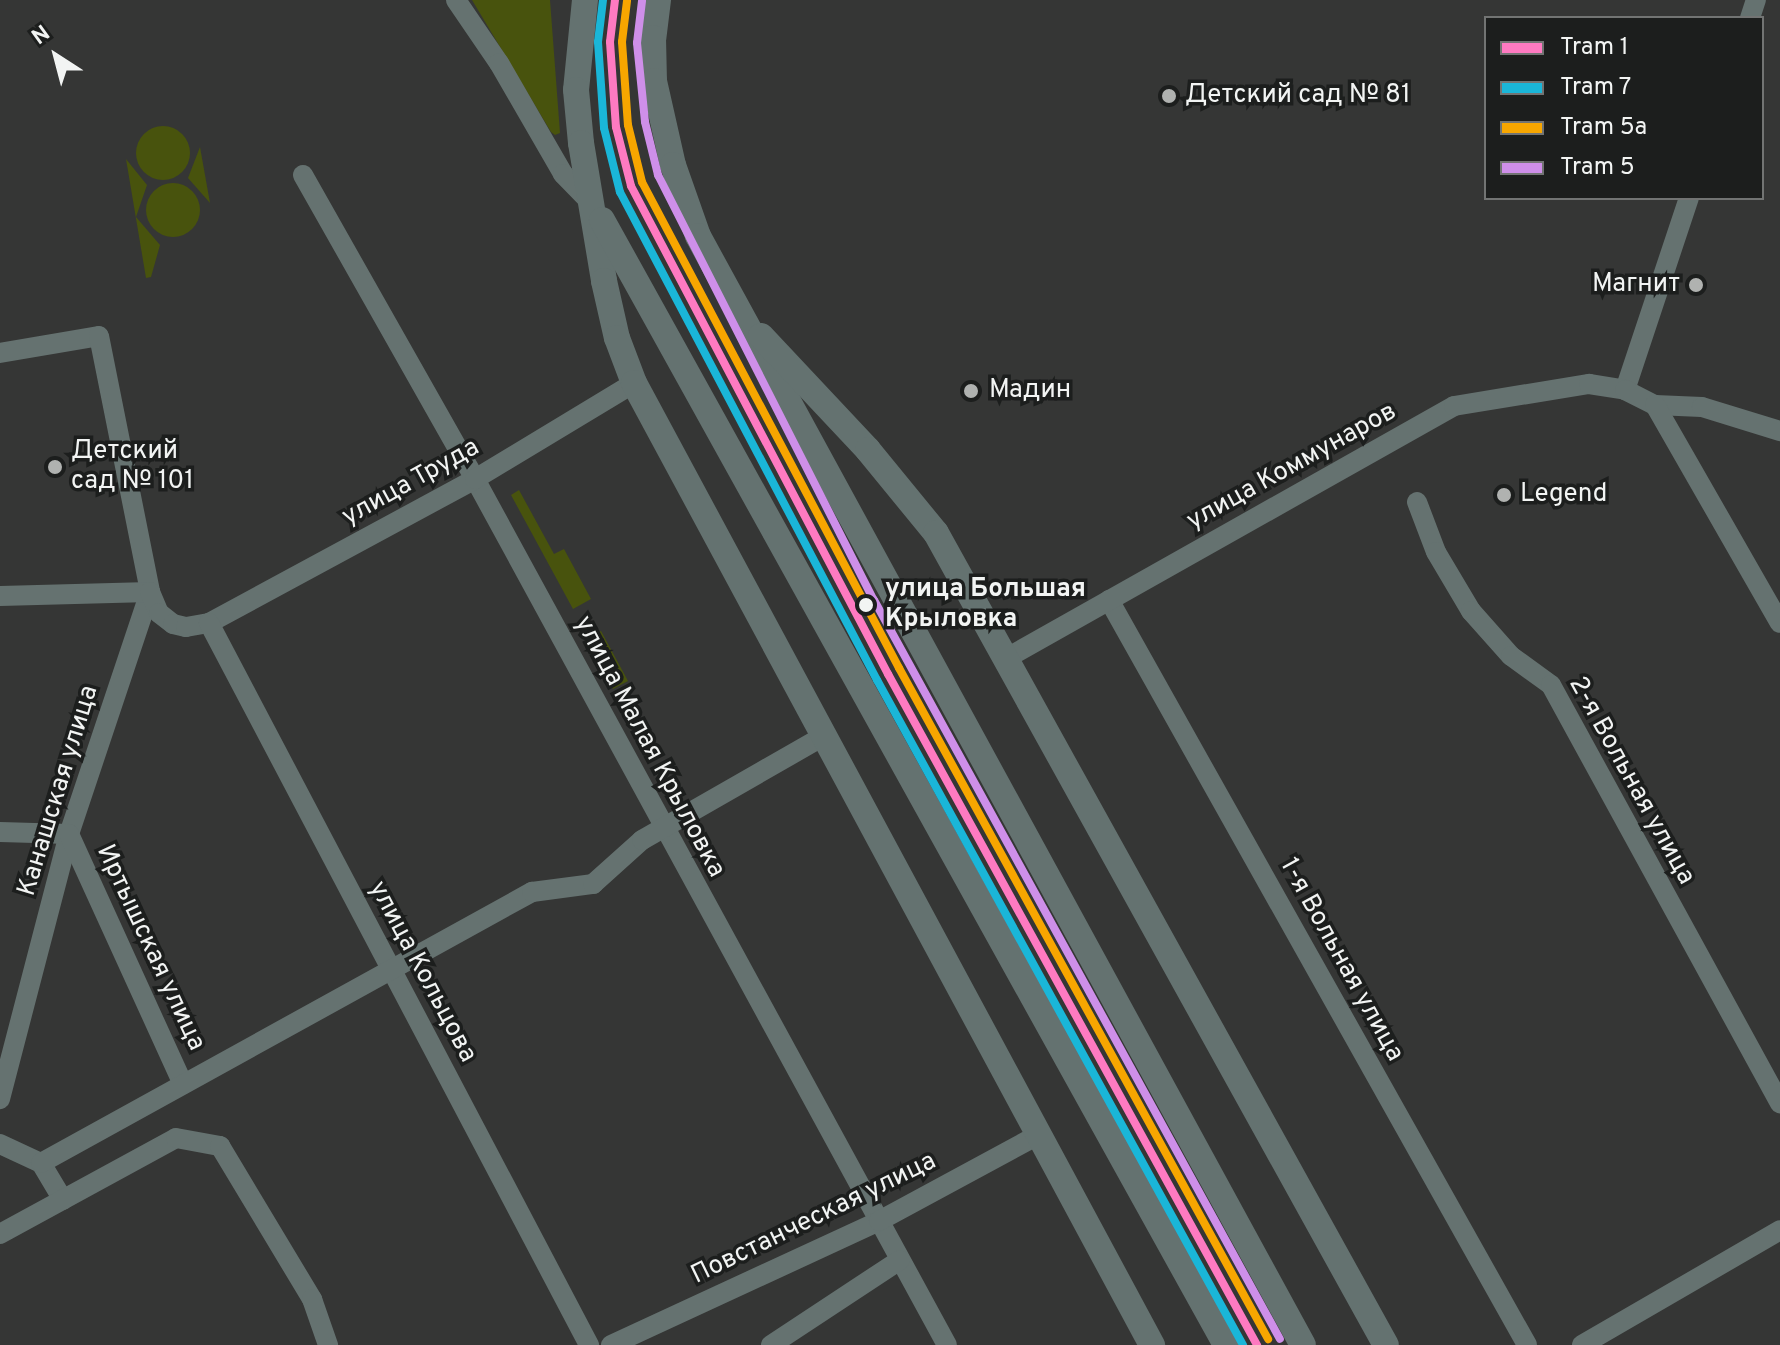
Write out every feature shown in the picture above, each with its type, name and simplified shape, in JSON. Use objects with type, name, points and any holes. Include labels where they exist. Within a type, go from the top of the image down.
[{"type":"main road","points":[[585,0],[576,90],[581,143],[594,206],[604,281],[617,338],[634,383],[1152,1345]]},
{"type":"main road","points":[[658,0],[653,38],[654,81],[673,165],[698,236],[734,308],[1303,1345]]},
{"type":"main road","points":[[594,206],[1226,1345]]},
{"type":"main road","points":[[734,308],[868,450],[921,512],[1386,1345]]},
{"type":"street","points":[[456,0],[499,63],[563,174],[594,206]]},
{"type":"street","name":"улица Малая Крыловка","points":[[303,175],[475,479],[662,828],[947,1345]]},
{"type":"street","points":[[1625,390],[1688,200]]},
{"type":"street","points":[[0,353],[99,336],[150,592],[159,613],[173,624],[186,627],[209,623]]},
{"type":"street","name":"улица Труда","points":[[209,623],[475,479],[634,383]]},
{"type":"street","name":"улица Коммунаров","points":[[1005,659],[1454,406],[1589,384],[1625,390],[1655,405]]},
{"type":"street","points":[[1655,405],[1702,407],[1780,431]]},
{"type":"street","points":[[1655,405],[1780,623]]},
{"type":"street","name":"2-я Вольная улица","points":[[1417,502],[1436,552],[1471,611],[1511,656],[1551,685],[1780,1104]]},
{"type":"street","points":[[0,596],[150,592]]},
{"type":"street","name":"Канашская улица","points":[[0,1099],[69,834],[150,592]]},
{"type":"street","name":"1-я Вольная улица","points":[[1109,600],[1527,1345]]},
{"type":"street","name":"улица Кольцова","points":[[209,623],[589,1345]]},
{"type":"street","points":[[41,1163],[532,892],[593,884],[642,840],[822,737]]},
{"type":"street","points":[[0,832],[69,834]]},
{"type":"street","name":"Иртышская улица","points":[[69,834],[183,1084]]},
{"type":"street","name":"Повстанческая улица","points":[[611,1345],[879,1221],[1038,1135]]},
{"type":"street","points":[[0,1234],[176,1138],[220,1146],[312,1299],[328,1345]]},
{"type":"street","points":[[0,1144],[41,1163],[63,1200]]},
{"type":"street","points":[[1582,1345],[1780,1230]]},
{"type":"street","points":[[771,1345],[900,1260]]},
{"type":"green space","points":[[472,0],[550,0],[560,133],[555,135],[551,132]]},
{"type":"green space","points":[[163,126],[182,134],[190,153],[182,172],[163,180],[144,172],[136,153],[144,134]]},
{"type":"green space","points":[[200,147],[210,203],[188,178]]},
{"type":"green space","points":[[126,159],[147,185],[136,217],[160,245],[151,277],[146,278]]},
{"type":"green space","points":[[173,183],[192,191],[200,210],[192,229],[173,237],[154,229],[146,210],[154,191]]},
{"type":"green space","points":[[519,490],[554,554],[564,549],[591,599],[573,609],[511,495]]},
{"type":"green space","points":[[601,631],[628,681],[613,689],[586,639]]},
{"type":"tram line","name":"7","points":[[603,0],[598,42],[604,128],[620,192],[877,680],[1243,1345]]},
{"type":"tram line","name":"1","points":[[615,0],[610,42],[616,127],[631,186],[888,674],[1257,1345]]},
{"type":"tram line","name":"5а","points":[[627,1],[622,42],[628,125],[642,182],[899,668],[1268,1339]]},
{"type":"tram line","name":"5","points":[[642,1],[637,43],[645,122],[658,175],[874,600],[1280,1339]]},
{"type":"place","name":"Детский сад № 81","points":[[1169,96]]},
{"type":"place","name":"Магнит","points":[[1696,285]]},
{"type":"place","name":"Мадин","points":[[971,391]]},
{"type":"place","name":"Детский сад № 101","points":[[55,467]]},
{"type":"place","name":"Legend","points":[[1504,495]]},
{"type":"place","name":"улица Большая Крыловка","points":[[866,605]]}]
